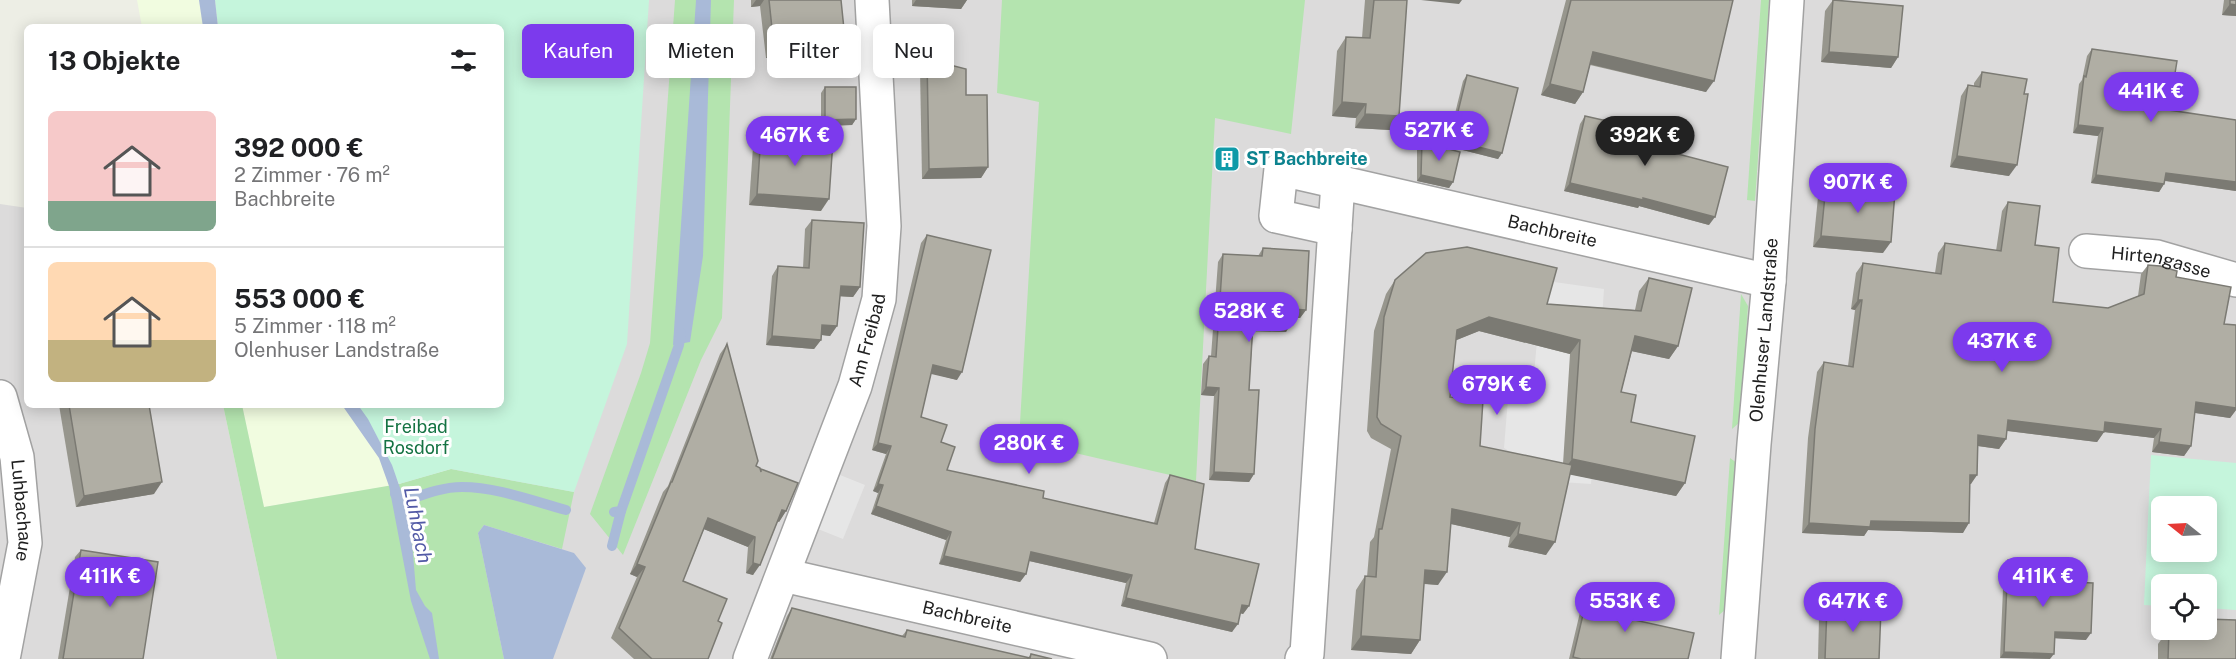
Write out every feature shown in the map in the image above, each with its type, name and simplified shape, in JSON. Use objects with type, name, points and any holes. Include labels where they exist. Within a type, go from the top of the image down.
[{"type":"street","name":"Am Freibad","points":[[750,659],[855,386],[879,299],[884,226],[872,0]]},
{"type":"street","name":"Olenhuser Landstraße","points":[[1738,659],[1769,281],[1787,0]]},
{"type":"street","name":"Bachbreite","points":[[1335,229],[1276,216],[1281,169],[1769,281]]},
{"type":"street","points":[[1302,659],[1307,654],[1338,182]]},
{"type":"street","name":"Hirtengasse","points":[[2086,251],[2157,257],[2236,280]]},
{"type":"street","name":"Luhbachaue","points":[[0,397],[17,457],[26,543],[3,659]]},
{"type":"street","name":"Bachbreite","points":[[783,575],[1150,659]]},
{"type":"shaded area","points":[[137,0],[199,0],[203,24],[141,24]]},
{"type":"shaded area","points":[[649,0],[2236,0],[2236,659],[443,659],[401,483],[451,469],[499,408],[504,408],[504,397],[620,78],[634,78],[634,41]]},
{"type":"shaded area","points":[[0,204],[24,208],[24,408],[224,408],[277,659],[0,659]]},
{"type":"shaded area","points":[[1547,281],[1604,289],[1591,484],[1561,482],[1504,448],[1510,374],[1534,375],[1540,306]]},
{"type":"shaded area","points":[[243,408],[344,408],[379,458],[389,486],[264,507]]},
{"type":"shaded area","points":[[840,475],[865,485],[843,539],[818,529]]},
{"type":"green space","name":"Freibad Rosdorf","points":[[215,0],[649,0],[627,344],[574,492],[451,469],[399,484],[380,442],[360,408],[504,408],[504,24],[218,24]]},
{"type":"green space","points":[[675,0],[734,0],[733,24],[673,24]]},
{"type":"green space","points":[[1002,0],[1305,0],[1291,134],[1215,118],[1196,481],[1019,440],[1039,102],[997,93]]},
{"type":"green space","points":[[1761,0],[1769,0],[1755,201],[1747,200]]},
{"type":"green space","points":[[669,78],[731,78],[722,318],[701,360],[623,555],[590,514],[650,343]]},
{"type":"green space","points":[[1741,294],[1748,306],[1740,422],[1732,429]]},
{"type":"green space","points":[[224,408],[243,408],[264,507],[399,484],[451,469],[574,492],[562,549],[484,525],[478,533],[504,659],[277,659]]},
{"type":"green space","points":[[2151,455],[2236,463],[2236,610],[2217,609],[2217,574],[2151,574],[2151,605],[2144,605]]},
{"type":"green space","points":[[1730,458],[1737,463],[1727,608],[1719,615]]},
{"type":"water","points":[[199,0],[215,0],[218,24],[203,24]]},
{"type":"water","points":[[696,0],[711,0],[710,24],[694,24]]},
{"type":"water","points":[[691,78],[709,78],[703,256],[690,342],[673,345]]},
{"type":"water","points":[[344,408],[360,408],[392,465],[407,508],[416,590],[432,613],[439,659],[430,659],[411,601],[389,486],[379,458]]},
{"type":"water","points":[[484,525],[574,553],[586,568],[553,659],[504,659],[478,533]]},
{"type":"building","points":[[769,0],[841,0],[843,24],[772,24]]},
{"type":"building","points":[[1374,0],[1407,0],[1399,116],[1365,114],[1366,104],[1342,102],[1346,37],[1370,38]]},
{"type":"building","points":[[1571,0],[1733,0],[1714,81],[1593,52],[1583,92],[1550,84]]},
{"type":"building","points":[[1833,0],[1903,6],[1898,57],[1829,52]]},
{"type":"building","points":[[2230,0],[2236,0],[2236,5],[2230,4]]},
{"type":"building","points":[[2092,49],[2177,61],[2169,110],[2236,120],[2236,182],[2166,173],[2164,184],[2096,175],[2103,128],[2078,125],[2084,76],[2086,77]]},
{"type":"building","points":[[954,66],[966,69],[966,95],[987,95],[988,167],[929,169],[927,78],[954,78]]},
{"type":"building","points":[[1982,72],[2027,79],[2024,94],[2028,94],[2017,165],[1957,156],[1968,85],[1980,87]]},
{"type":"building","points":[[1467,75],[1518,88],[1502,153],[1451,140]]},
{"type":"building","points":[[825,87],[856,87],[856,119],[825,120]]},
{"type":"building","points":[[1585,116],[1678,137],[1674,153],[1728,167],[1715,217],[1643,198],[1643,200],[1570,183]]},
{"type":"building","points":[[761,135],[833,140],[829,199],[757,194]]},
{"type":"building","points":[[1422,142],[1460,152],[1453,182],[1421,175]]},
{"type":"building","points":[[1826,185],[1895,192],[1891,242],[1821,236]]},
{"type":"building","points":[[2008,202],[2040,206],[2035,245],[2059,248],[2053,302],[2108,308],[2144,294],[2148,265],[2177,271],[2176,277],[2231,287],[2224,324],[2236,325],[2236,408],[2196,402],[2191,446],[2159,442],[2161,429],[2105,422],[2104,432],[2008,420],[2006,439],[1978,435],[1977,475],[1970,475],[1969,523],[1871,521],[1870,527],[1809,523],[1815,429],[1824,362],[1853,367],[1862,300],[1858,300],[1863,263],[1941,274],[1945,243],[2001,251]]},
{"type":"building","points":[[812,220],[864,223],[860,287],[841,286],[837,326],[822,325],[821,340],[772,336],[778,266],[809,268]]},
{"type":"building","points":[[927,235],[991,250],[962,372],[933,365],[921,417],[947,425],[941,442],[955,447],[947,470],[1044,491],[1043,498],[1157,524],[1170,475],[1204,484],[1195,549],[1259,564],[1249,606],[1242,605],[1238,624],[1126,598],[1132,575],[1031,552],[1026,574],[944,556],[951,532],[876,506],[883,485],[878,484],[891,446],[878,443]]},
{"type":"building","points":[[1467,247],[1557,268],[1547,304],[1641,311],[1649,278],[1692,288],[1678,346],[1635,336],[1621,392],[1636,395],[1631,422],[1695,436],[1685,483],[1572,459],[1580,340],[1489,317],[1457,330],[1450,397],[1483,400],[1480,446],[1572,465],[1555,542],[1518,534],[1520,523],[1452,509],[1447,572],[1425,570],[1420,640],[1361,636],[1365,576],[1376,577],[1379,529],[1382,529],[1401,436],[1381,424],[1377,417],[1384,317],[1395,280],[1426,253]]},
{"type":"building","points":[[1263,248],[1309,251],[1306,310],[1293,309],[1291,324],[1253,323],[1249,390],[1259,390],[1254,474],[1214,472],[1219,388],[1206,387],[1209,356],[1216,357],[1223,254],[1262,256]]},
{"type":"building","points":[[727,344],[758,461],[756,466],[761,472],[761,469],[798,483],[786,511],[782,510],[760,565],[753,563],[755,537],[708,518],[683,581],[727,599],[718,621],[722,623],[708,659],[652,659],[619,628],[645,567],[637,564]]},
{"type":"building","points":[[69,408],[150,408],[162,482],[84,496]]},
{"type":"building","points":[[81,550],[158,562],[143,659],[63,659]]},
{"type":"building","points":[[2008,560],[2052,562],[2051,581],[2093,583],[2091,633],[2055,632],[2054,654],[2004,652]]},
{"type":"building","points":[[1590,585],[1622,592],[1616,616],[1694,633],[1688,659],[1581,659],[1573,657]]},
{"type":"building","points":[[1827,607],[1881,609],[1879,659],[1825,659]]},
{"type":"building","points":[[792,608],[905,637],[907,630],[1030,658],[1031,654],[1052,659],[772,659]]},
{"type":"building","points":[[2217,619],[2236,620],[2236,659],[2168,659],[2169,640],[2217,640]]},
{"type":"waterway","points":[[614,512],[621,511],[679,345],[681,333]]},
{"type":"waterway","name":"Luhbach","points":[[395,494],[408,500],[448,488],[488,489],[566,510]]},
{"type":"waterway","points":[[612,546],[621,511]]},
{"type":"place","name":"ST Bachbreite","points":[[1227,159]]}]
